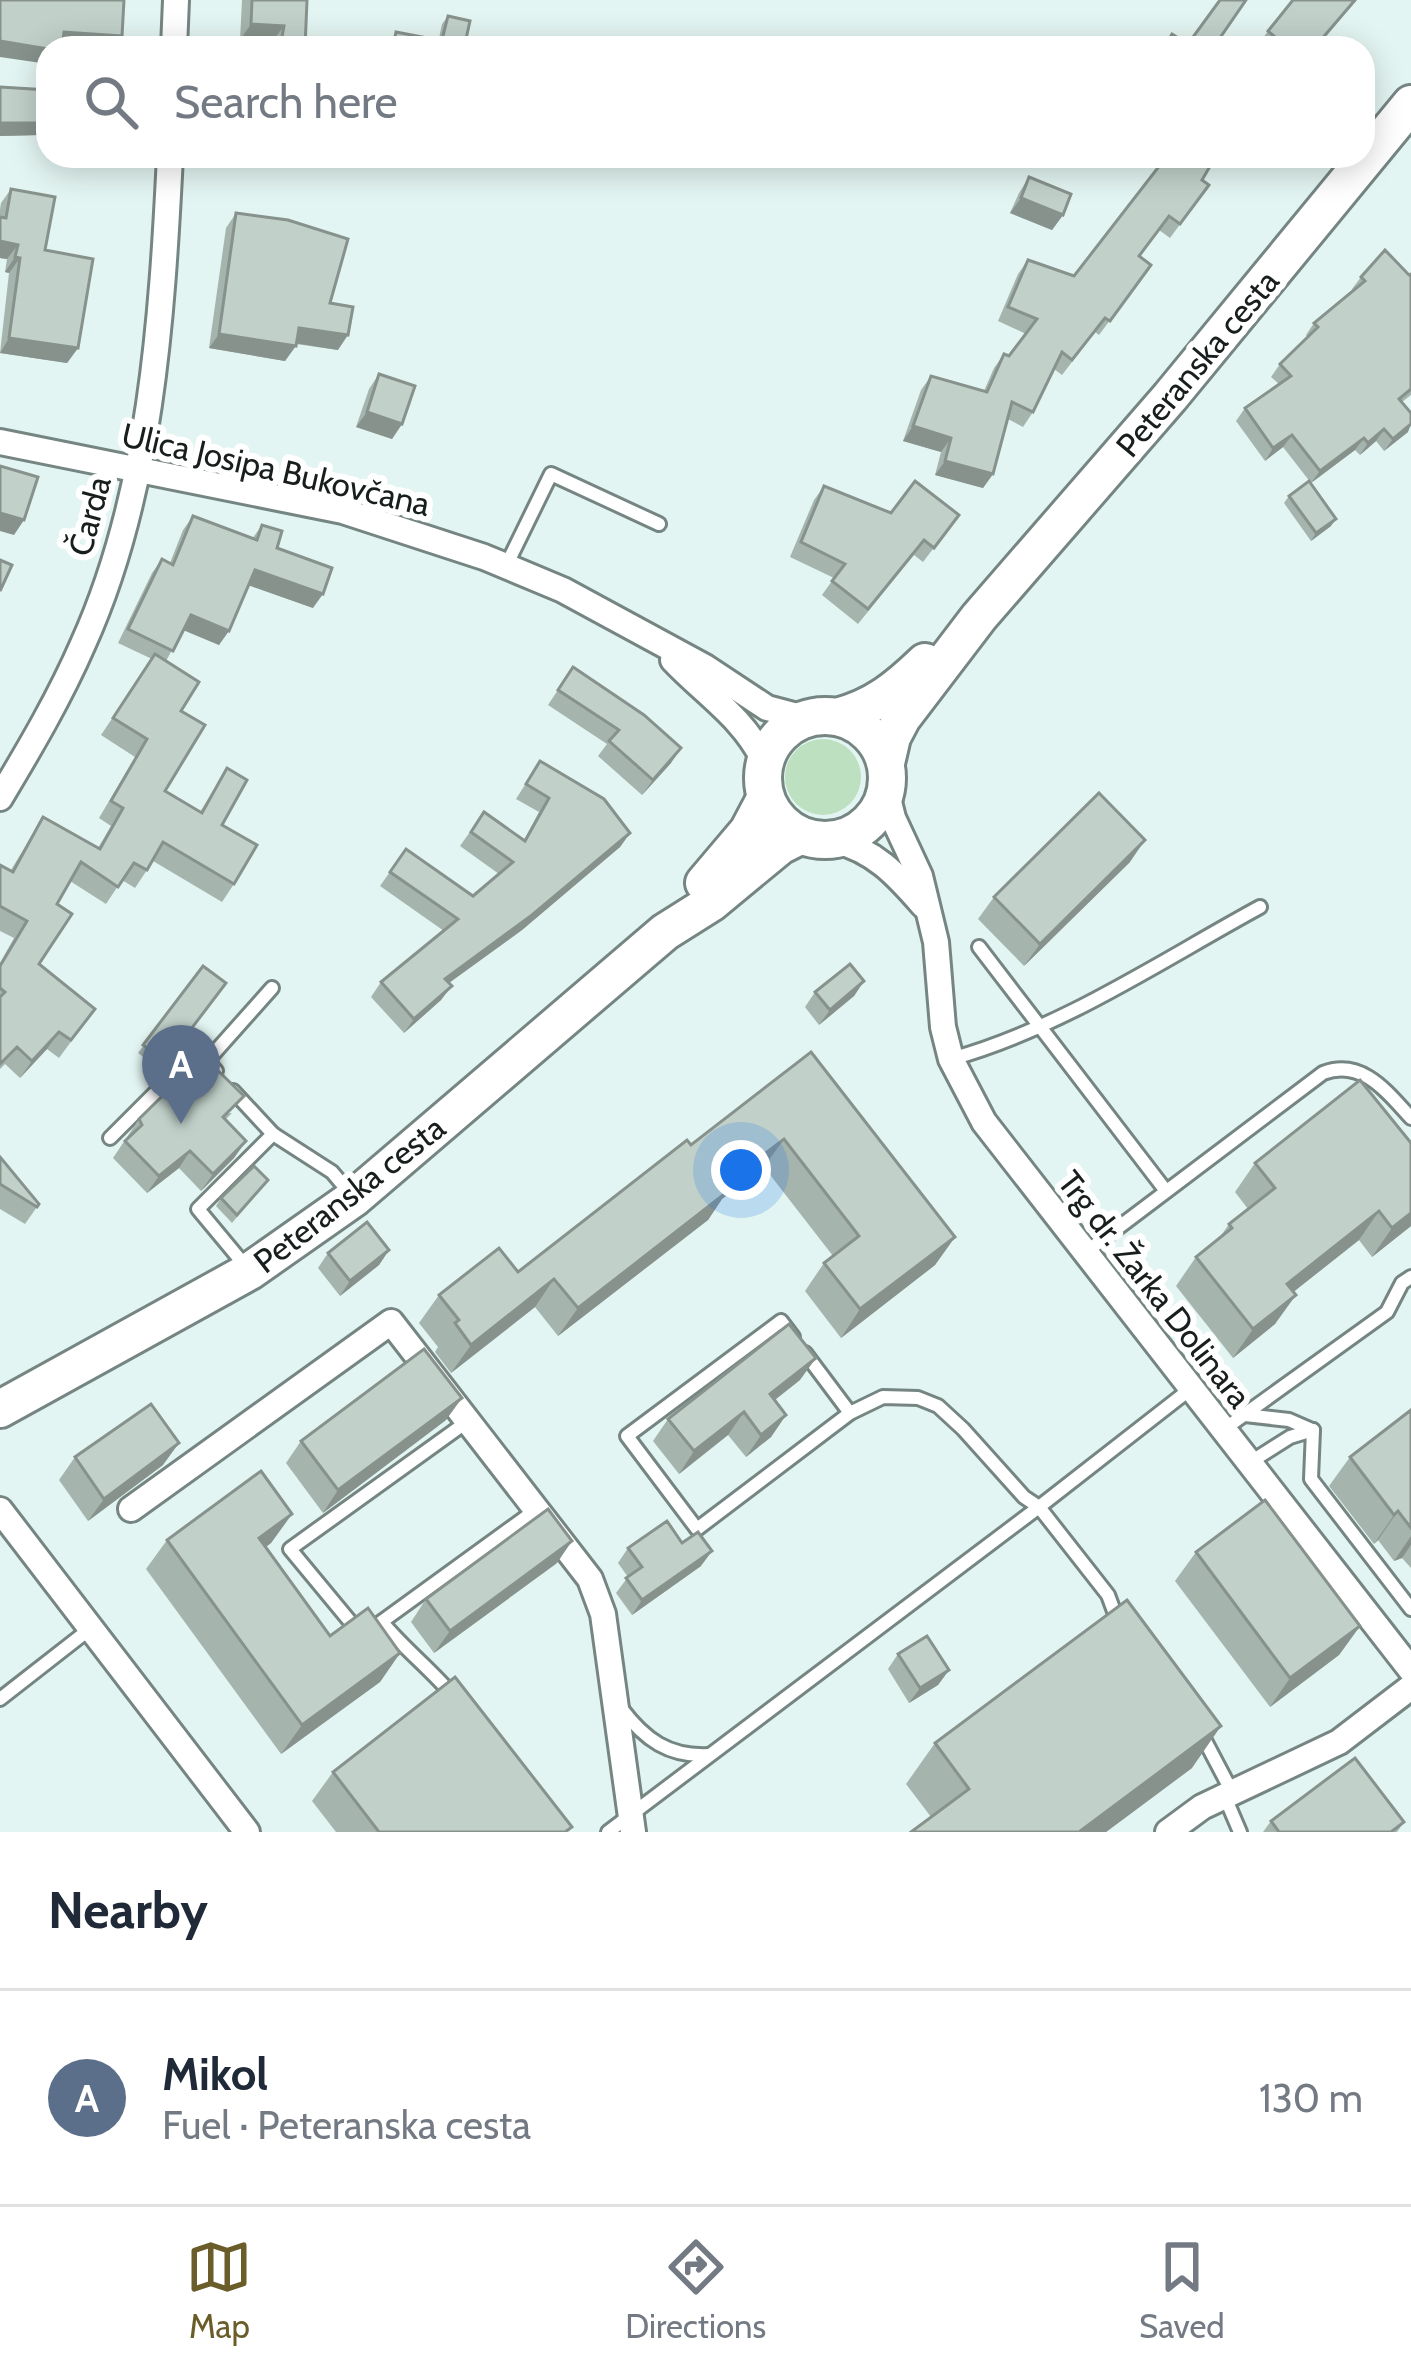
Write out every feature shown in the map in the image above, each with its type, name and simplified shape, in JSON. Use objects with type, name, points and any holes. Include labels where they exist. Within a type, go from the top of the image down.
[{"type":"main road","name":"Peteranska cesta","points":[[1375,148],[1411,104]]},
{"type":"main road","name":"Peteranska cesta","points":[[886,777],[892,736],[902,718],[979,617],[1170,397],[1358,168]]},
{"type":"main road","name":"Peteranska cesta","points":[[821,718],[863,710],[896,689],[979,617]]},
{"type":"main road","points":[[821,718],[868,733],[886,777],[880,808],[852,835],[817,838],[775,816],[765,799],[764,761],[773,742],[787,728],[821,718]]},
{"type":"main road","name":"Peteranska cesta","points":[[665,932],[740,842],[765,799]]},
{"type":"main road","name":"Peteranska cesta","points":[[0,1409],[250,1271],[354,1198],[665,932],[712,903],[780,846],[817,838]]},
{"type":"street","points":[[174,36],[176,0]]},
{"type":"street","name":"Čarda","points":[[0,798],[85,641],[118,544],[148,411],[169,168]]},
{"type":"street","name":"Ulica Josipa Bukovčana","points":[[0,442],[343,511],[562,590],[705,668],[767,708],[821,718]]},
{"type":"street","name":"Ulica Josipa Bukovčana","points":[[659,645],[729,711],[753,738],[764,761]]},
{"type":"street","name":"Trg dr. Žarka Dolinara","points":[[886,777],[893,818],[920,876],[940,967],[943,1028],[951,1059],[984,1122],[1411,1670]]},
{"type":"street","points":[[817,838],[856,846],[882,861],[928,911]]},
{"type":"street","points":[[131,1509],[391,1322],[570,1549],[598,1597],[632,1823]]},
{"type":"street","points":[[0,1510],[247,1832]]},
{"type":"street","points":[[1168,1832],[1202,1807],[1340,1742],[1411,1688]]},
{"type":"lane","points":[[506,566],[551,474],[659,524]]},
{"type":"lane","points":[[951,1059],[1008,1043],[1043,1027],[1260,907]]},
{"type":"lane","points":[[979,947],[1166,1191]]},
{"type":"lane","points":[[207,1061],[272,988]]},
{"type":"lane","points":[[110,1138],[197,1051],[273,1134],[332,1172],[354,1198]]},
{"type":"lane","points":[[1084,1252],[1323,1073],[1356,1069],[1383,1087],[1411,1118]]},
{"type":"lane","points":[[250,1271],[198,1209],[273,1134]]},
{"type":"lane","points":[[1222,1430],[1387,1312],[1402,1283],[1411,1276]]},
{"type":"lane","points":[[850,1413],[782,1322],[627,1436],[697,1529],[850,1413],[883,1396],[902,1395],[938,1406],[1040,1508],[1108,1595],[1120,1628]]},
{"type":"lane","points":[[608,1832],[632,1823],[710,1755],[1189,1390]]},
{"type":"lane","points":[[1245,1415],[1289,1420],[1313,1430]]},
{"type":"lane","points":[[469,1420],[290,1549],[362,1636],[538,1508]]},
{"type":"lane","points":[[1249,1463],[1290,1437],[1313,1430]]},
{"type":"lane","points":[[1313,1430],[1311,1479],[1411,1609]]},
{"type":"lane","points":[[382,1622],[415,1661],[432,1670],[469,1718]]},
{"type":"lane","points":[[0,1699],[92,1628]]},
{"type":"lane","points":[[616,1700],[650,1741],[689,1756],[710,1755]]},
{"type":"lane","points":[[1198,1728],[1240,1832]]},
{"type":"green space","points":[[823,739],[850,750],[861,777],[850,804],[823,815],[796,804],[785,777],[796,750]]},
{"type":"building","points":[[0,0],[124,0],[122,36],[64,32],[64,36],[36,36],[36,47],[0,41]]},
{"type":"building","points":[[252,0],[307,0],[306,36],[282,36],[284,26],[251,24]]},
{"type":"building","points":[[1220,0],[1246,0],[1221,36],[1194,36]]},
{"type":"building","points":[[1293,0],[1355,0],[1324,36],[1274,36],[1268,31]]},
{"type":"building","points":[[448,16],[470,21],[467,36],[443,36]]},
{"type":"building","points":[[0,87],[36,89],[36,123],[0,123]]},
{"type":"building","points":[[1158,168],[1209,168],[1202,180],[1209,185],[1180,224],[1169,216],[1139,256],[1151,265],[1110,321],[1105,318],[1072,360],[1062,352],[1033,412],[1012,402],[993,474],[945,461],[951,438],[913,426],[931,376],[987,392],[1004,354],[1009,356],[1037,319],[1008,307],[1028,260],[1074,276]]},
{"type":"building","points":[[1029,177],[1071,194],[1063,215],[1021,198]]},
{"type":"building","points":[[11,189],[55,197],[45,250],[93,259],[78,348],[9,338],[20,258],[15,257],[18,245],[0,241],[0,217],[6,218]]},
{"type":"building","points":[[236,213],[288,220],[348,239],[330,303],[353,307],[348,335],[299,328],[296,346],[219,334]]},
{"type":"building","points":[[1385,250],[1411,274],[1411,389],[1399,399],[1411,413],[1411,424],[1393,439],[1384,429],[1368,443],[1364,438],[1320,471],[1292,435],[1273,448],[1245,408],[1291,376],[1280,364],[1318,327],[1314,323],[1365,281],[1361,277]]},
{"type":"building","points":[[379,374],[415,386],[402,424],[367,412]]},
{"type":"building","points":[[0,466],[38,477],[24,520],[0,513]]},
{"type":"building","points":[[915,481],[959,515],[934,548],[924,540],[868,609],[832,581],[845,564],[801,542],[824,486],[891,513]]},
{"type":"building","points":[[1309,481],[1336,519],[1316,533],[1289,496]]},
{"type":"building","points":[[193,516],[257,540],[262,525],[282,531],[277,548],[332,568],[323,594],[255,570],[229,631],[191,615],[173,651],[128,629],[162,559],[173,565]]},
{"type":"building","points":[[0,560],[12,565],[0,591]]},
{"type":"building","points":[[155,654],[199,682],[181,711],[205,725],[165,791],[202,813],[227,768],[247,780],[222,825],[257,845],[234,884],[163,842],[147,870],[134,863],[118,887],[81,862],[57,904],[72,914],[39,964],[95,1009],[71,1040],[59,1032],[32,1061],[17,1047],[0,1064],[0,997],[5,992],[0,988],[0,966],[27,921],[0,906],[0,865],[13,872],[43,817],[100,849],[123,808],[111,801],[147,739],[113,718]]},
{"type":"building","points":[[573,667],[644,715],[681,748],[653,780],[609,741],[619,730],[558,690]]},
{"type":"building","points":[[540,761],[604,799],[630,833],[532,915],[445,979],[452,986],[414,1019],[381,982],[458,919],[390,872],[406,849],[473,896],[513,862],[471,832],[484,812],[525,841],[549,798],[526,784]]},
{"type":"building","points":[[1099,793],[1145,840],[1040,944],[994,897]]},
{"type":"building","points":[[850,964],[864,981],[830,1010],[815,992]]},
{"type":"building","points":[[203,966],[226,983],[166,1062],[143,1045]]},
{"type":"building","points":[[811,1052],[955,1237],[860,1309],[824,1263],[859,1236],[784,1139],[723,1186],[727,1192],[578,1308],[554,1279],[471,1345],[439,1295],[499,1248],[518,1272],[687,1140],[691,1145]]},
{"type":"building","points":[[203,1056],[244,1096],[223,1117],[246,1141],[213,1174],[190,1151],[159,1176],[125,1141],[142,1125],[139,1119]]},
{"type":"building","points":[[1360,1080],[1411,1143],[1411,1213],[1392,1228],[1379,1211],[1287,1284],[1296,1295],[1253,1329],[1196,1257],[1275,1188],[1255,1163]]},
{"type":"building","points":[[0,1157],[39,1204],[37,1207],[0,1184]]},
{"type":"building","points":[[254,1166],[268,1180],[237,1215],[221,1198]]},
{"type":"building","points":[[367,1222],[389,1250],[350,1281],[328,1253]]},
{"type":"building","points":[[789,1324],[816,1358],[770,1394],[786,1415],[761,1435],[744,1412],[694,1451],[668,1419]]},
{"type":"building","points":[[424,1349],[462,1398],[338,1490],[301,1441]]},
{"type":"building","points":[[151,1404],[179,1443],[104,1499],[75,1457]]},
{"type":"building","points":[[1411,1410],[1411,1528],[1398,1511],[1394,1515],[1350,1457]]},
{"type":"building","points":[[261,1471],[292,1514],[259,1538],[330,1636],[368,1608],[400,1653],[302,1725],[167,1540]]},
{"type":"building","points":[[1265,1500],[1360,1626],[1290,1678],[1196,1552]]},
{"type":"building","points":[[548,1509],[572,1541],[450,1631],[426,1599]]},
{"type":"building","points":[[667,1521],[682,1543],[698,1532],[712,1551],[642,1600],[626,1578],[642,1567],[628,1548]]},
{"type":"building","points":[[1127,1600],[1221,1726],[1079,1832],[911,1832],[969,1789],[935,1743]]},
{"type":"building","points":[[927,1636],[949,1670],[920,1688],[898,1654]]},
{"type":"building","points":[[455,1677],[572,1827],[565,1832],[379,1832],[333,1772]]},
{"type":"building","points":[[1355,1758],[1404,1822],[1391,1832],[1279,1832],[1271,1821]]},
{"type":"place","name":"Mikol","points":[[181,1124]]}]
